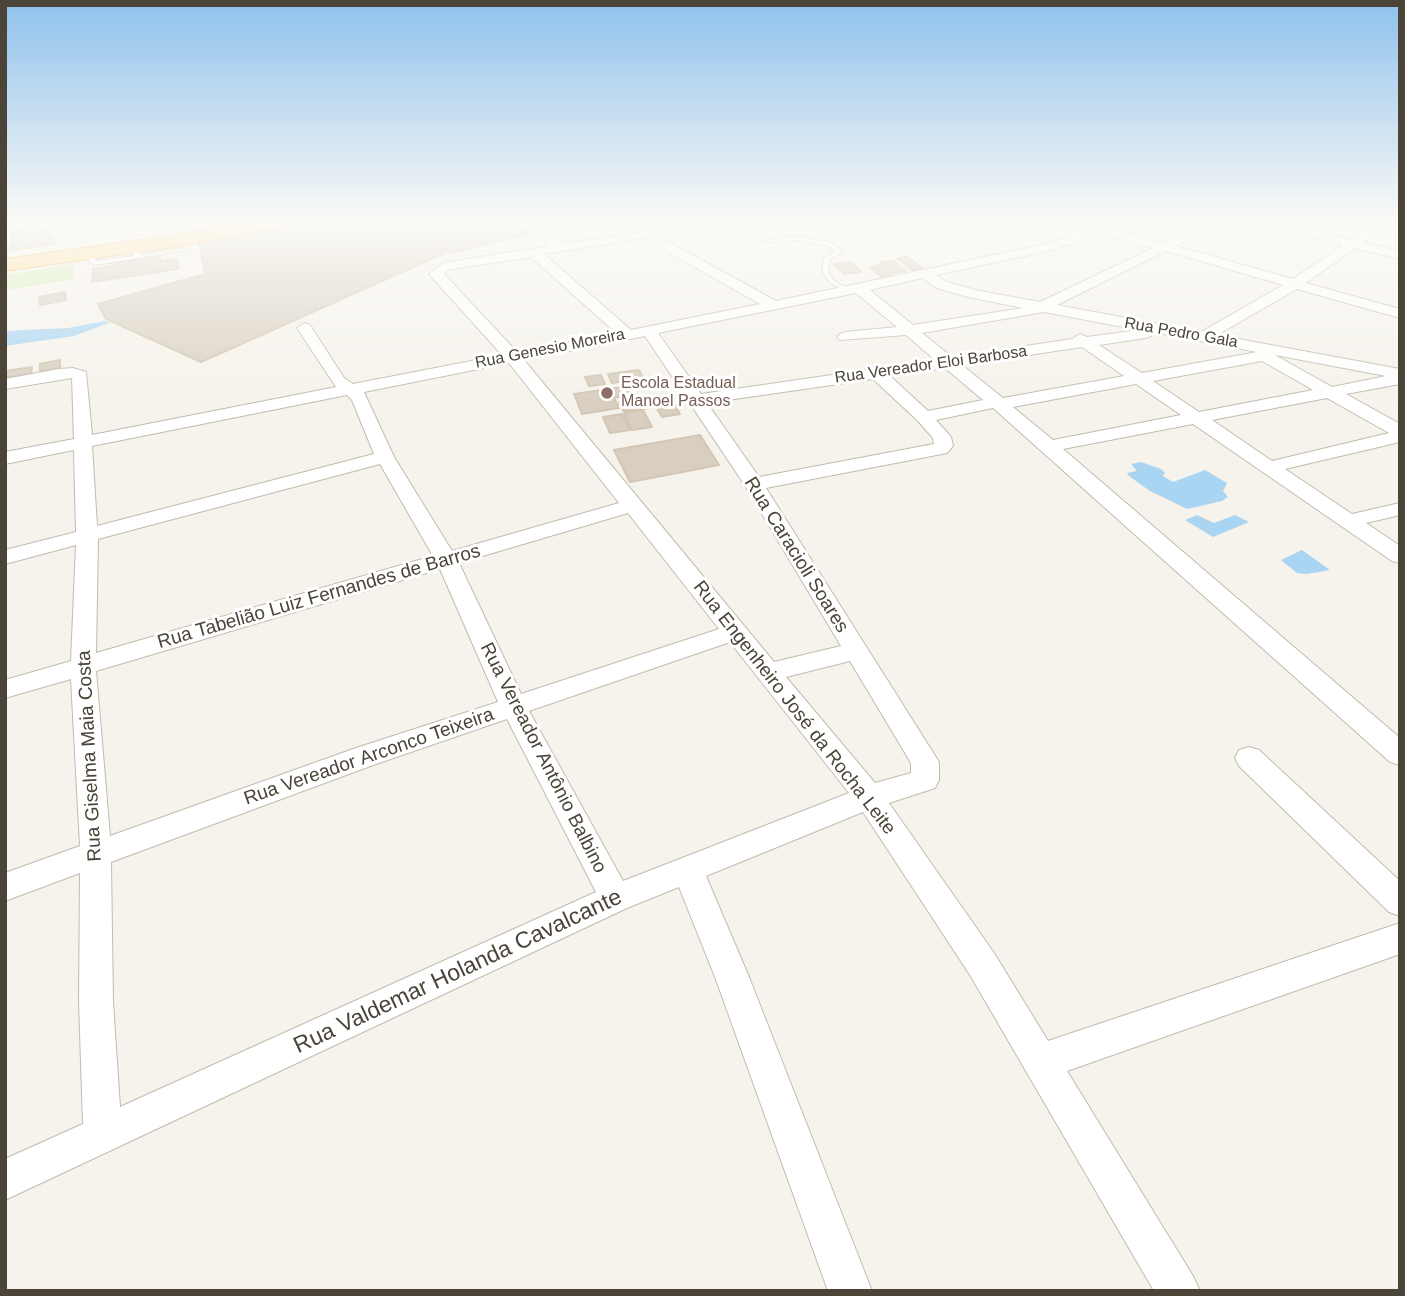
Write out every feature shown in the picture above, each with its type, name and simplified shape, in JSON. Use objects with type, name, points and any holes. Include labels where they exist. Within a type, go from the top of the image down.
[{"type":"street","name":"Rua Engenheiro José da Rocha Leite","points":[[442,280],[512,356],[869,797],[982,964],[1178,1291]]},
{"type":"street","name":"Rua Caracioli Soares","points":[[570,280],[638,332],[696,400],[754,484],[925,762],[925,780],[918,784]]},
{"type":"street","points":[[729,280],[774,306]]},
{"type":"street","name":"Rua Genesio Moreira","points":[[5,458],[893,280]]},
{"type":"street","name":"Rua Pedro Gala","points":[[938,280],[956,289],[1039,308],[1398,373]]},
{"type":"street","points":[[845,337],[911,330],[1039,308],[1094,280]]},
{"type":"street","points":[[1283,280],[1400,314]]},
{"type":"street","points":[[1203,337],[1300,280]]},
{"type":"street","points":[[852,289],[911,330],[1049,446],[1400,754]]},
{"type":"street","points":[[1039,308],[1400,556]]},
{"type":"street","name":"Rua Vereador Antônio Balbino","points":[[306,328],[338,381],[359,397],[386,457],[447,561],[513,708],[616,898]]},
{"type":"street","name":"Rua Vereador Eloi Barbosa","points":[[696,400],[1166,330]]},
{"type":"street","points":[[1244,344],[1400,434]]},
{"type":"street","points":[[924,417],[1265,356]]},
{"type":"street","points":[[754,484],[940,449],[944,446],[942,437],[924,417],[876,372]]},
{"type":"street","name":"Rua Giselma Maia Costa","points":[[5,384],[60,374],[73,373],[80,376],[87,537],[83,666],[96,854],[96,1002],[103,1136]]},
{"type":"street","points":[[1049,446],[1331,393],[1398,373]]},
{"type":"street","points":[[1269,467],[1400,434]]},
{"type":"street","points":[[5,557],[386,457]]},
{"type":"street","name":"Rua Tabelião Luiz Fernandes de Barros","points":[[5,689],[633,505]]},
{"type":"street","points":[[1349,521],[1400,509]]},
{"type":"street","name":"Rua Vereador Arconco Teixeira","points":[[5,887],[366,756],[735,632]]},
{"type":"street","points":[[769,672],[856,651]]},
{"type":"street","points":[[1249,758],[1400,902]]},
{"type":"street","name":"Rua Valdemar Holanda Cavalcante","points":[[5,1180],[616,898],[869,797],[918,784]]},
{"type":"street","points":[[688,870],[732,977],[850,1291]]},
{"type":"street","points":[[1042,1061],[1400,938]]},
{"type":"lane","points":[[831,280],[852,289]]},
{"type":"green space","points":[[5,280],[64,280],[5,290]]},
{"type":"water","points":[[105,321],[109,323],[74,336],[5,346],[5,331],[68,328]]},
{"type":"water","points":[[1141,462],[1161,469],[1165,473],[1163,476],[1173,482],[1205,470],[1227,483],[1223,491],[1228,497],[1222,501],[1187,509],[1150,491],[1129,476],[1127,473],[1137,471],[1131,464]]},
{"type":"water","points":[[1197,515],[1214,523],[1235,515],[1249,522],[1213,537],[1185,520]]},
{"type":"water","points":[[1302,550],[1330,570],[1297,573],[1281,560]]},
{"type":"building","points":[[182,280],[383,280],[201,362],[106,319],[98,304]]},
{"type":"building","points":[[65,292],[66,300],[40,305],[39,297]]},
{"type":"building","points":[[60,360],[60,368],[40,371],[40,364]]},
{"type":"building","points":[[32,367],[31,374],[5,378],[5,371]]},
{"type":"building","points":[[639,370],[643,378],[612,383],[608,374]]},
{"type":"building","points":[[601,375],[605,384],[589,386],[585,377]]},
{"type":"building","points":[[653,379],[658,387],[641,389],[636,381]]},
{"type":"building","points":[[630,386],[634,395],[614,398],[619,408],[582,414],[574,394]]},
{"type":"building","points":[[669,395],[680,414],[662,417],[656,407],[624,412],[619,402]]},
{"type":"building","points":[[643,410],[652,427],[632,430],[624,413]]},
{"type":"building","points":[[622,414],[630,430],[610,433],[603,417]]},
{"type":"building","points":[[700,435],[719,465],[630,482],[614,450]]},
{"type":"place","name":"Escola Estadual Manoel Passos","points":[[607,393]]}]
